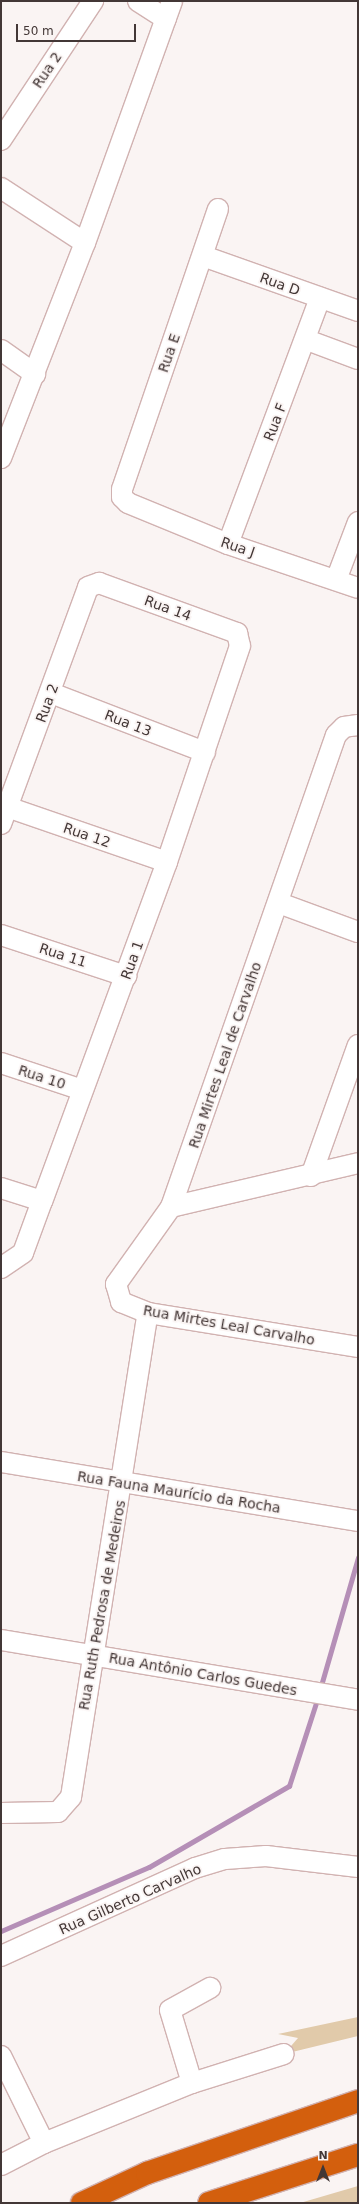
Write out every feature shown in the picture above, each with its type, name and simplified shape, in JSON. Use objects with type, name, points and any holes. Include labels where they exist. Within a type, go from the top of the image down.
[{"type":"highway","points":[[82,2203],[147,2173],[358,2102]]},
{"type":"highway","points":[[209,2203],[358,2155]]},
{"type":"street","name":"Rua 2","points":[[1,140],[93,1]]},
{"type":"street","points":[[1,458],[85,243],[169,10],[138,1]]},
{"type":"street","points":[[1,188],[85,243]]},
{"type":"street","name":"Rua E","points":[[122,497],[122,489],[218,209]]},
{"type":"street","name":"Rua D","points":[[203,256],[358,311]]},
{"type":"street","name":"Rua F","points":[[228,544],[307,340],[320,298]]},
{"type":"street","points":[[307,340],[358,359]]},
{"type":"street","points":[[1,350],[35,374]]},
{"type":"street","name":"Rua J","points":[[122,497],[128,503],[228,544],[358,588]]},
{"type":"street","points":[[336,580],[358,522]]},
{"type":"street","name":"Rua 2","points":[[4,816],[51,694],[88,587],[93,583]]},
{"type":"street","name":"Rua 14","points":[[93,583],[237,633],[240,638]]},
{"type":"street","name":"Rua 1","points":[[1,1268],[23,1253],[167,862],[205,752],[240,638]]},
{"type":"street","name":"Rua 13","points":[[51,694],[205,752]]},
{"type":"street","name":"Rua Mirtes Leal de Carvalho","points":[[116,1284],[171,1207],[279,902],[336,735],[344,726],[358,725]]},
{"type":"street","name":"Rua 12","points":[[4,816],[167,862]]},
{"type":"street","points":[[279,902],[358,932]]},
{"type":"street","name":"Rua 11","points":[[1,935],[126,976]]},
{"type":"street","points":[[311,1176],[358,1045]]},
{"type":"street","name":"Rua 10","points":[[1,1063],[82,1090]]},
{"type":"street","points":[[171,1207],[311,1176],[358,1163]]},
{"type":"street","points":[[1,1188],[42,1201]]},
{"type":"street","name":"Rua Mirtes Leal Carvalho","points":[[116,1284],[120,1302],[148,1313],[358,1347]]},
{"type":"street","name":"Rua Ruth Pedrosa de Medeiros","points":[[1,1813],[50,1814],[66,1806],[71,1797],[148,1313]]},
{"type":"street","name":"Rua Fauna Maurício da Rocha","points":[[1,1462],[358,1521]]},
{"type":"street","name":"Rua Antônio Carlos Guedes","points":[[1,1640],[93,1654],[303,1692],[358,1700]]},
{"type":"street","name":"Rua Gilberto Carvalho","points":[[1,1956],[195,1868],[225,1859],[266,1856],[358,1867]]},
{"type":"street","points":[[192,2083],[170,2010],[210,1988]]},
{"type":"street","points":[[1,2165],[44,2143],[192,2083],[284,2054]]},
{"type":"street","points":[[1,2056],[44,2143]]},
{"type":"shaded area","points":[[358,2017],[358,2036],[284,2054],[298,2038],[278,2034]]},
{"type":"shaded area","points":[[358,2186],[358,2203],[300,2203]]},
{"type":"waterway","points":[[320,1689],[358,1557]]},
{"type":"waterway","points":[[1,1931],[149,1867],[289,1786],[318,1697]]}]
